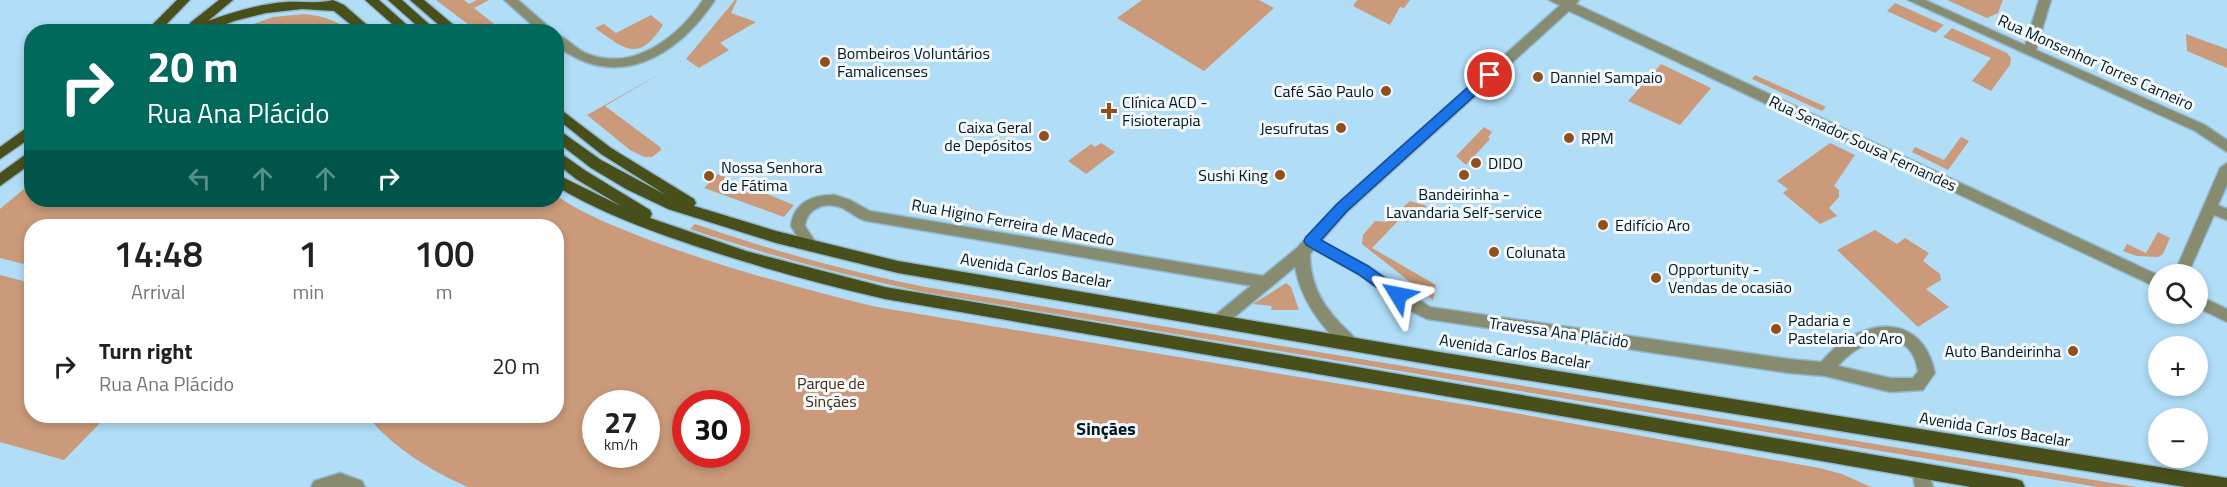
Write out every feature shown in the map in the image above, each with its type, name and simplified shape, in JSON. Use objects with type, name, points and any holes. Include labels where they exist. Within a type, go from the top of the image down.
[{"type":"main road","points":[[159,24],[184,0]]},
{"type":"main road","points":[[197,24],[227,0]]},
{"type":"main road","points":[[327,0],[359,24]]},
{"type":"main road","points":[[371,0],[400,24]]},
{"type":"main road","points":[[394,0],[422,24]]},
{"type":"main road","points":[[416,0],[446,24]]},
{"type":"main road","points":[[212,24],[231,16],[281,4],[315,4],[340,8]]},
{"type":"main road","name":"Avenida Carlos Bacelar","points":[[564,117],[606,151],[678,197],[729,224]]},
{"type":"main road","points":[[0,154],[24,135]]},
{"type":"main road","name":"Avenida Carlos Bacelar","points":[[564,139],[596,164],[632,186],[673,205],[729,224],[898,267],[2227,486]]},
{"type":"main road","points":[[564,161],[616,198],[687,237]]},
{"type":"main road","points":[[0,181],[24,162]]},
{"type":"main road","points":[[564,184],[605,207],[757,262],[885,293],[1923,479],[2016,487]]},
{"type":"street","points":[[510,0],[539,24]]},
{"type":"street","points":[[564,44],[589,59],[623,62],[642,58],[659,51],[684,34],[709,0]]},
{"type":"street","name":"Rua Monsenhor Torres Carneiro","points":[[1914,0],[2200,128],[2227,147]]},
{"type":"street","points":[[2029,52],[2044,0]]},
{"type":"street","points":[[1220,320],[1307,246],[1342,208],[1565,2]]},
{"type":"street","name":"Rua Senador Sousa Fernandes","points":[[1565,2],[2148,277]]},
{"type":"street","points":[[2185,264],[2227,168]]},
{"type":"street","name":"Rua Higino Ferreira de Macedo","points":[[810,246],[800,232],[798,221],[801,213],[812,203],[834,200],[850,205],[867,216],[1264,282]]},
{"type":"street","points":[[2210,208],[2227,215]]},
{"type":"street","points":[[1307,246],[1302,273],[1315,304],[1336,331],[1350,343]]},
{"type":"street","name":"Travessa Ana Plácido","points":[[1307,246],[1363,270],[1427,313],[1789,366],[1825,369],[1890,385],[1917,385],[1927,373],[1926,356],[1911,341],[1898,333],[1882,333],[1853,343],[1838,354],[1825,369]]},
{"type":"street","points":[[2208,306],[2227,316]]},
{"type":"street","points":[[320,487],[340,481],[356,487]]},
{"type":"green space","points":[[436,0],[464,0],[469,4],[477,0],[489,0],[474,8],[494,24],[468,24]]},
{"type":"green space","points":[[737,0],[731,13],[756,22],[720,43],[729,50],[699,68],[686,59]]},
{"type":"green space","points":[[1142,0],[1259,0],[1274,8],[1204,71],[1117,18]]},
{"type":"green space","points":[[1357,0],[1410,0],[1404,8],[1400,7],[1390,25],[1353,6]]},
{"type":"green space","points":[[1947,0],[2003,0],[1998,13],[1987,18]]},
{"type":"green space","points":[[1895,3],[1944,25],[1935,33],[1887,11]]},
{"type":"green space","points":[[305,14],[340,24],[253,24],[273,17]]},
{"type":"green space","points":[[651,15],[663,25],[647,44],[639,48],[624,47],[595,28],[604,24],[616,33]]},
{"type":"green space","points":[[1952,28],[2007,53],[2011,58],[2010,65],[1991,91],[1972,81],[1991,58],[1943,37]]},
{"type":"green space","points":[[2186,34],[2227,49],[2227,68],[2187,51]]},
{"type":"green space","points":[[1661,64],[1711,88],[1680,125],[1628,101]]},
{"type":"green space","points":[[665,71],[605,106],[660,147],[661,150],[652,157],[644,157],[630,150],[587,115]]},
{"type":"green space","points":[[1755,75],[1826,107],[1822,111],[1752,79]]},
{"type":"green space","points":[[1484,127],[1492,132],[1488,137],[1490,139],[1466,165],[1456,156]]},
{"type":"green space","points":[[1961,137],[1969,141],[1948,170],[1912,152],[1915,147],[1944,160]]},
{"type":"green space","points":[[1101,143],[1115,152],[1086,174],[1068,161],[1091,144],[1095,147]]},
{"type":"green space","points":[[1830,143],[1855,155],[1834,186],[1839,190],[1839,197],[1829,208],[1837,216],[1820,224],[1783,193],[1788,189],[1777,181]]},
{"type":"green space","points":[[718,174],[794,205],[784,217],[704,188]]},
{"type":"green space","name":"Parque de Sinçães","points":[[24,189],[24,207],[564,207],[564,200],[603,221],[680,251],[820,293],[877,307],[1498,410],[1819,468],[1842,474],[1871,487],[468,487],[413,457],[373,423],[564,423],[564,219],[24,219],[24,264],[0,258],[0,209]]},
{"type":"green space","points":[[1410,201],[1427,206],[1413,221],[1410,219],[1407,222],[1400,219],[1372,248],[1436,285],[1433,300],[1362,244],[1363,235],[1375,221],[1387,222]]},
{"type":"green space","points":[[695,224],[808,259],[925,287],[2136,487],[2098,487],[923,292],[776,256],[690,229]]},
{"type":"green space","points":[[1875,230],[1897,244],[1905,238],[1929,253],[1923,261],[1940,274],[1941,280],[1926,289],[1949,307],[1918,327],[1837,250]]},
{"type":"green space","points":[[2158,232],[2170,238],[2163,254],[2158,257],[2137,256],[2123,251],[2127,244],[2146,253]]},
{"type":"green space","points":[[0,275],[24,281],[24,423],[100,423],[64,460],[0,442]]},
{"type":"green space","points":[[1286,283],[1291,287],[1299,310],[1271,310],[1272,306],[1253,304]]},
{"type":"place","name":"Bombeiros Voluntários Famalicenses","points":[[825,62]]},
{"type":"place","name":"Danniel Sampaio","points":[[1538,77]]},
{"type":"place","name":"Café São Paulo","points":[[1386,91]]},
{"type":"place","name":"Clínica ACD - Fisioterapia","points":[[1109,111]]},
{"type":"place","name":"Jesufrutas","points":[[1341,128]]},
{"type":"place","name":"Caixa Geral de Depósitos","points":[[1044,136]]},
{"type":"place","name":"RPM","points":[[1569,138]]},
{"type":"place","name":"DIDO","points":[[1476,163]]},
{"type":"place","name":"Sushi King","points":[[1280,175]]},
{"type":"place","name":"Bandeirinha - Lavandaria Self-service","points":[[1464,175]]},
{"type":"place","name":"Nossa Senhora de Fátima","points":[[709,176]]},
{"type":"place","name":"Edifício Aro","points":[[1603,225]]},
{"type":"place","name":"Colunata","points":[[1494,252]]},
{"type":"place","name":"Opportunity - Vendas de ocasião","points":[[1656,278]]},
{"type":"place","name":"Padaria e Pastelaria do Aro","points":[[1776,329]]},
{"type":"place","name":"Auto Bandeirinha","points":[[2073,351]]},
{"type":"district","name":"Sinçães","points":[[1106,429]]},
{"type":"route","points":[[1398,295],[1363,270],[1311,241],[1342,208],[1490,75]]}]
